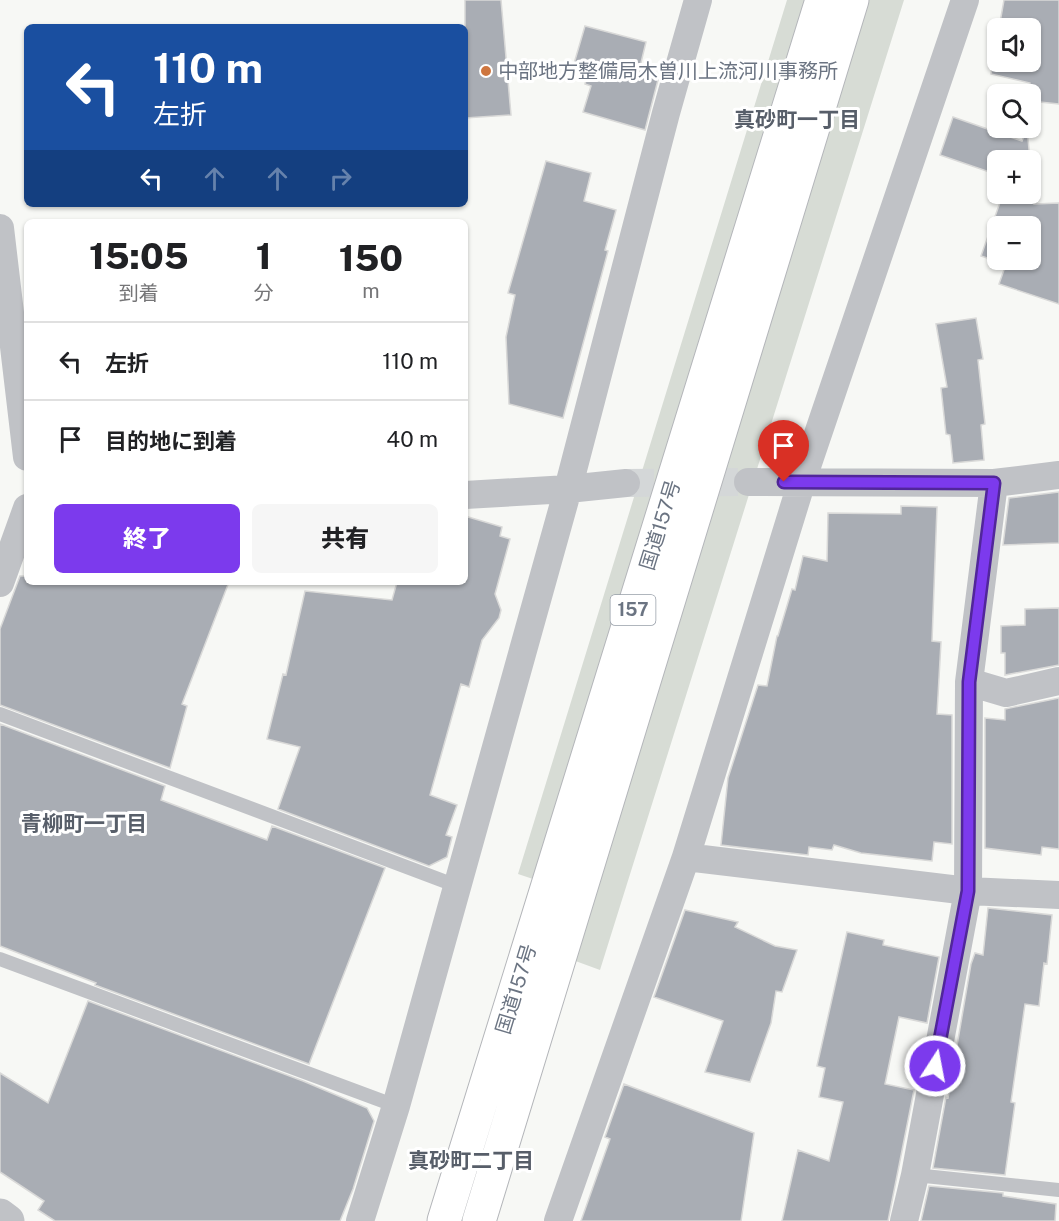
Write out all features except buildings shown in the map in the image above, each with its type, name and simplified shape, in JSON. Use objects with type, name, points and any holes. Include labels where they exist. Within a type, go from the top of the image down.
[{"type":"highway","name":"国道157号","points":[[444,1221],[822,0]]},
{"type":"highway","name":"国道157号","points":[[478,1221],[852,0]]},
{"type":"street","points":[[360,1221],[396,1106],[568,489],[666,113],[698,0]]},
{"type":"street","points":[[558,1221],[686,857],[802,482],[965,0]]},
{"type":"street","points":[[0,228],[24,432]]},
{"type":"street","points":[[747,482],[994,483],[1059,475]]},
{"type":"street","points":[[468,495],[626,483]]},
{"type":"street","points":[[904,1221],[915,1175],[968,891],[969,682],[994,483]]},
{"type":"street","points":[[0,584],[19,517]]},
{"type":"street","points":[[969,682],[1006,693],[1059,681]]},
{"type":"street","points":[[686,857],[968,891],[1059,895]]},
{"type":"street","points":[[0,1215],[8,1221]]},
{"type":"lane","points":[[0,714],[457,886]]},
{"type":"lane","points":[[0,959],[396,1106]]},
{"type":"lane","points":[[915,1175],[1059,1190]]},
{"type":"shaded area","points":[[787,0],[813,0],[545,883],[518,874]]},
{"type":"shaded area","points":[[869,0],[904,0],[600,970],[570,959]]},
{"type":"tunnel","points":[[626,483],[748,482]]},
{"type":"place","name":"中部地方整備局木曽川上流河川事務所","points":[[486,71]]},
{"type":"district","name":"真砂町一丁目","points":[[797,120]]},
{"type":"district","name":"青柳町一丁目","points":[[84,824]]},
{"type":"district","name":"真砂町二丁目","points":[[471,1161]]},
{"type":"route","points":[[784,482],[994,483],[969,682],[968,891],[935,1066]]}]
